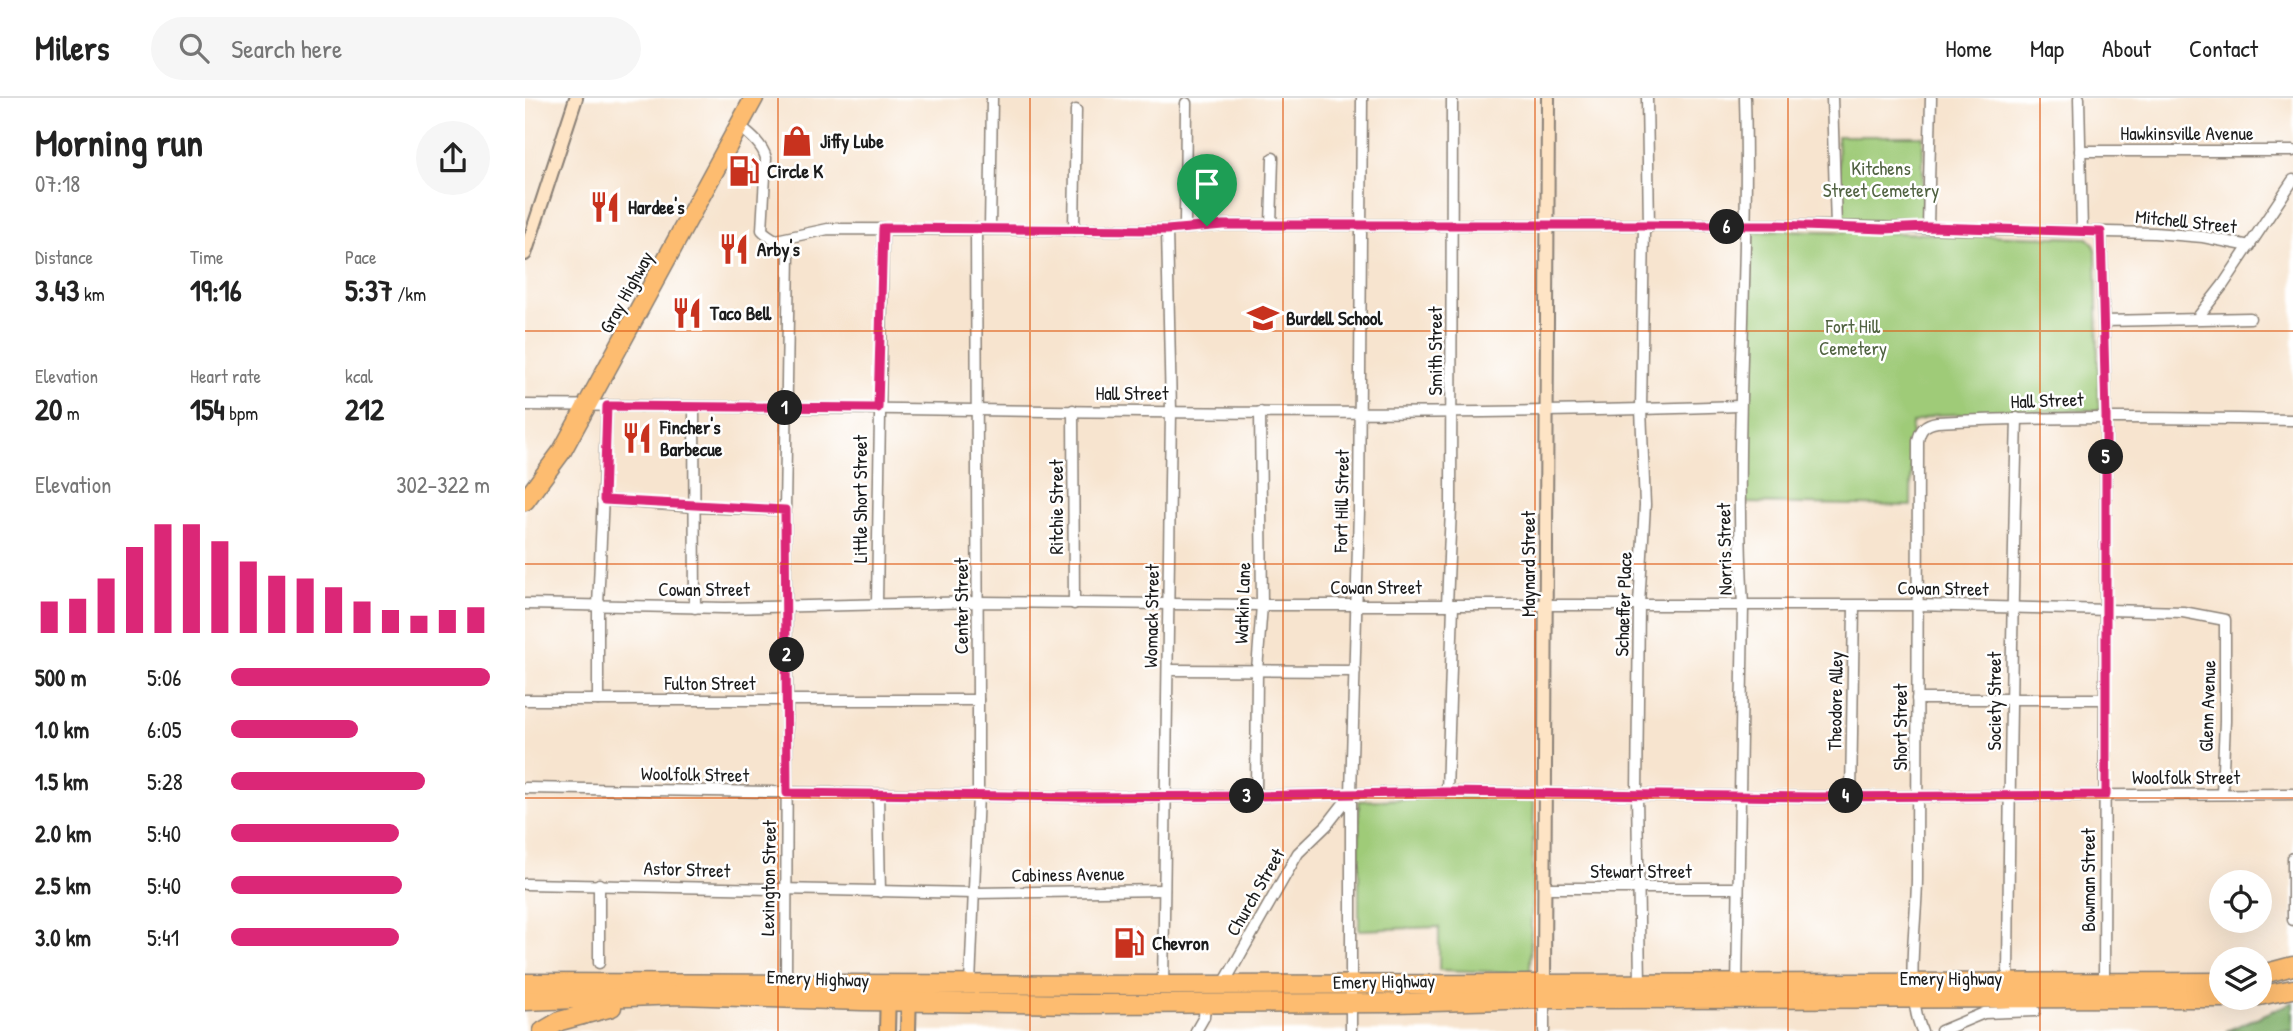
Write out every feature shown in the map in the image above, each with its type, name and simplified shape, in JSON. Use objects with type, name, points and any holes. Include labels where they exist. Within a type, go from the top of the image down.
[{"type":"highway","name":"Gray Highway","points":[[525,501],[562,451],[754,98]]},
{"type":"highway","points":[[2272,972],[2293,966]]},
{"type":"highway","points":[[525,999],[550,982]]},
{"type":"highway","name":"Emery Highway","points":[[1913,991],[2008,983],[2209,982]]},
{"type":"highway","name":"Emery Highway","points":[[525,983],[786,983],[888,992],[909,1002],[1163,994],[1223,985],[1351,994]]},
{"type":"highway","name":"Emery Highway","points":[[525,999],[888,992],[909,983],[1163,994],[1205,1003],[1351,994],[1544,991],[1913,991],[2209,997]]},
{"type":"highway","name":"Emery Highway","points":[[1544,991],[1640,983],[1737,991]]},
{"type":"highway","points":[[2272,993],[2293,989]]},
{"type":"highway","points":[[543,1031],[560,1021],[591,1012],[680,995]]},
{"type":"main road","points":[[908,1031],[909,983]]},
{"type":"main road","points":[[887,1031],[888,992]]},
{"type":"street","points":[[525,254],[576,98]]},
{"type":"street","points":[[990,228],[992,98]]},
{"type":"street","name":"Fort Hill Street","points":[[1351,1031],[1351,794],[1360,413],[1362,98]]},
{"type":"street","name":"Smith Street","points":[[1447,792],[1452,411],[1452,98]]},
{"type":"street","name":"Maynard Street","points":[[1544,1031],[1548,98]]},
{"type":"street","name":"Schaeffer Place","points":[[1640,983],[1637,795],[1639,604],[1645,505],[1641,410],[1647,227],[1647,98]]},
{"type":"street","name":"Norris Street","points":[[1737,991],[1743,606],[1739,406],[1747,171],[1745,98]]},
{"type":"street","points":[[1832,98],[1836,227]]},
{"type":"street","points":[[1928,227],[1931,98]]},
{"type":"street","points":[[2080,98],[2082,231]]},
{"type":"street","points":[[1185,228],[1186,103]]},
{"type":"street","points":[[1074,230],[1076,110]]},
{"type":"street","name":"Lexington Street","points":[[739,126],[764,151],[766,170],[762,230],[786,246],[789,253],[785,510],[786,983]]},
{"type":"street","name":"Hawkinsville Avenue","points":[[2080,151],[2293,151]]},
{"type":"street","points":[[1271,225],[1273,158]]},
{"type":"street","points":[[2198,317],[2250,246],[2293,180]]},
{"type":"street","name":"Mitchell Street","points":[[776,240],[828,229],[883,228],[1167,230],[1271,225],[1928,227],[2172,234],[2250,246]]},
{"type":"street","name":"Little Short Street","points":[[877,603],[878,408],[883,228]]},
{"type":"street","name":"Center Street","points":[[970,984],[978,794],[976,228]]},
{"type":"street","name":"Womack Street","points":[[1163,994],[1171,411],[1167,230]]},
{"type":"street","name":"Bowman Street","points":[[2101,232],[2106,416],[2104,983]]},
{"type":"street","points":[[2104,321],[2250,318]]},
{"type":"street","name":"Hall Street","points":[[525,405],[1360,413],[1641,410],[1739,406]]},
{"type":"street","points":[[598,700],[598,606],[607,406]]},
{"type":"street","points":[[694,407],[695,608]]},
{"type":"street","name":"Ritchie Street","points":[[1073,410],[1075,604]]},
{"type":"street","name":"Watkin Lane","points":[[1256,796],[1257,670],[1262,605],[1260,412]]},
{"type":"street","name":"Hall Street","points":[[1927,424],[2106,416],[2293,420]]},
{"type":"street","name":"Society Street","points":[[2008,983],[2010,700],[2017,418]]},
{"type":"street","name":"Short Street","points":[[1922,1031],[1913,991],[1917,795],[1918,440],[1927,424]]},
{"type":"street","points":[[604,500],[785,510]]},
{"type":"street","name":"Cowan Street","points":[[525,604],[695,608],[979,602],[1917,605],[2105,608],[2183,612],[2225,620]]},
{"type":"street","name":"Theodore Alley","points":[[1851,796],[1854,606]]},
{"type":"street","name":"Glenn Avenue","points":[[2222,793],[2225,620]]},
{"type":"street","points":[[1168,670],[1355,671]]},
{"type":"street","points":[[1917,699],[2105,699]]},
{"type":"street","name":"Fulton Street","points":[[525,700],[978,700]]},
{"type":"street","name":"Woolfolk Street","points":[[525,788],[1165,796],[1447,792],[1740,796],[2293,794]]},
{"type":"street","points":[[879,794],[880,892]]},
{"type":"street","name":"Church Street","points":[[1223,985],[1286,870],[1351,794]]},
{"type":"street","points":[[1327,825],[1338,820],[1351,821]]},
{"type":"street","points":[[2293,858],[2293,920]]},
{"type":"street","name":"Astor Street","points":[[525,884],[974,893]]},
{"type":"street","points":[[599,884],[599,962]]},
{"type":"street","name":"Stewart Street","points":[[1544,888],[1738,888]]},
{"type":"street","name":"Cabiness Avenue","points":[[974,893],[1164,890]]},
{"type":"street","points":[[1196,1031],[1204,1017],[1205,1003]]},
{"type":"street","points":[[1941,1031],[1984,1013],[2035,1011]]},
{"type":"green space","name":"Kitchens Street Cemetery","points":[[1837,136],[1923,136],[1923,223],[1841,223]]},
{"type":"green space","name":"Fort Hill Cemetery","points":[[1777,230],[2088,238],[2094,244],[2096,253],[2099,410],[1935,415],[1912,423],[1911,506],[1744,503],[1750,243],[1752,232]]},
{"type":"green space","points":[[1446,797],[1528,799],[1534,803],[1530,973],[1439,970],[1439,927],[1359,930],[1359,801]]},
{"type":"green space","points":[[2293,1002],[2293,1031],[2226,1031]]},
{"type":"place","name":"Jiffy Lube","points":[[797,141]]},
{"type":"place","name":"Circle K","points":[[744,171]]},
{"type":"place","name":"Hardee's","points":[[605,207]]},
{"type":"place","name":"Arby's","points":[[734,249]]},
{"type":"place","name":"Taco Bell","points":[[687,313]]},
{"type":"place","name":"Burdell School","points":[[1263,318]]},
{"type":"place","name":"Fincher's Barbecue","points":[[637,438]]},
{"type":"place","name":"Chevron","points":[[1129,943]]},
{"type":"route","points":[[1776,225],[2101,232],[2106,416],[2106,795],[1815,797],[1447,792],[1073,797],[787,793],[785,510],[604,500],[607,406],[878,408],[883,228],[1167,230],[1207,226],[1776,225]]}]
